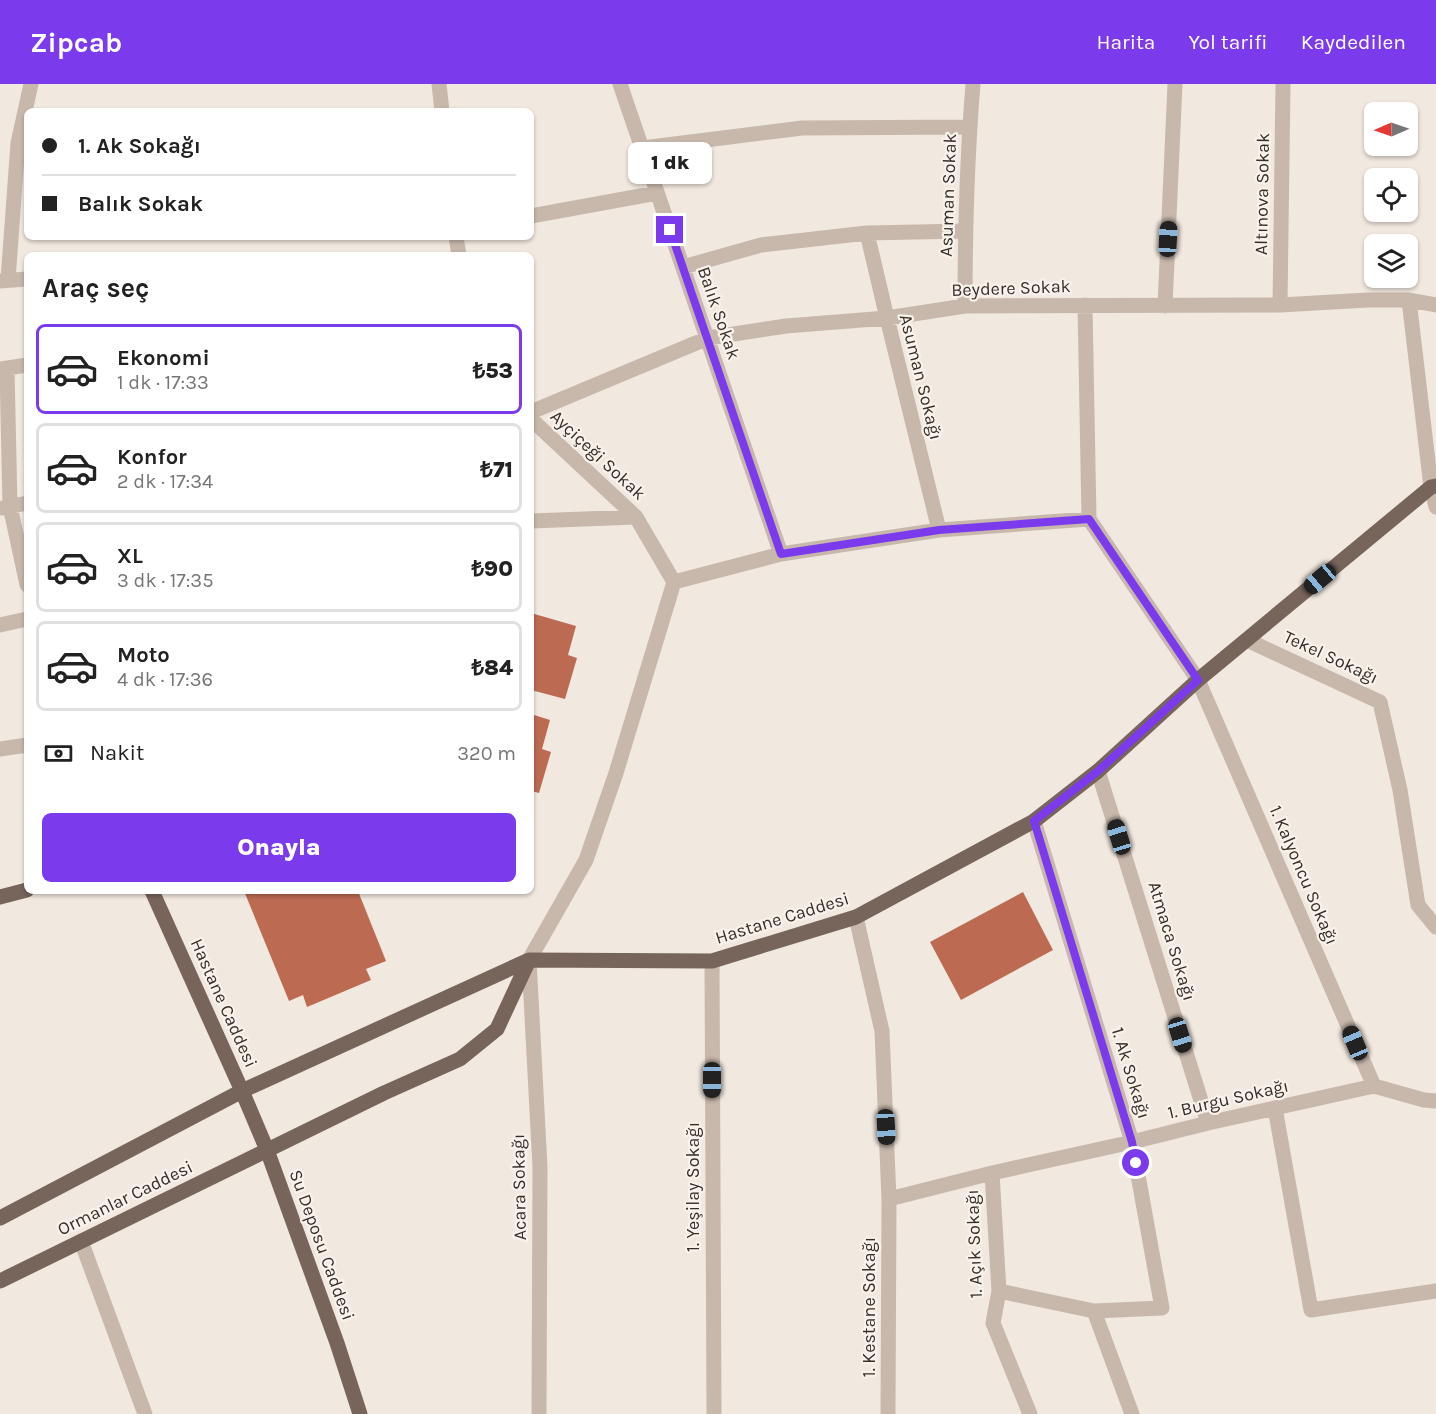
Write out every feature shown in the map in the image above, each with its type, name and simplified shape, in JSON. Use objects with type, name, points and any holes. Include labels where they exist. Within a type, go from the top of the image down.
[{"type":"main road","name":"Hastane Caddesi","points":[[153,894],[242,1091],[529,960],[712,961],[856,917],[1034,821],[1098,771],[1198,680],[1433,486]]},
{"type":"main road","points":[[0,897],[24,891]]},
{"type":"main road","name":"Ormanlar Caddesi","points":[[0,1281],[384,1093],[460,1059],[497,1029],[529,960]]},
{"type":"main road","points":[[0,1218],[242,1091]]},
{"type":"main road","name":"Su Deposu Caddesi","points":[[242,1091],[267,1150],[337,1343],[360,1414]]},
{"type":"street","points":[[26,108],[31,84]]},
{"type":"street","points":[[439,84],[442,108]]},
{"type":"street","name":"Balık Sokak","points":[[620,84],[781,554]]},
{"type":"street","name":"Asuman Sokak","points":[[965,306],[965,231],[973,84]]},
{"type":"street","points":[[1165,306],[1175,84]]},
{"type":"street","name":"Altınova Sokak","points":[[1280,305],[1282,84]]},
{"type":"street","points":[[24,116],[18,143],[4,281],[24,279]]},
{"type":"street","points":[[642,148],[802,128],[969,127]]},
{"type":"street","points":[[534,215],[657,193]]},
{"type":"street","points":[[683,267],[761,245],[867,233],[965,231]]},
{"type":"street","name":"Asuman Sokağı","points":[[867,233],[939,530]]},
{"type":"street","name":"Beydere Sokak","points":[[534,410],[708,338],[786,326],[887,318],[965,306],[1280,305],[1368,300],[1409,300],[1436,305]]},
{"type":"street","points":[[1409,300],[1436,507]]},
{"type":"street","points":[[529,960],[586,860],[616,773],[674,582],[781,554],[939,530],[1089,519],[1085,305]]},
{"type":"street","points":[[24,366],[3,369],[5,507],[24,574]]},
{"type":"street","name":"Ayçiçeği Sokak","points":[[534,422],[636,517],[674,582]]},
{"type":"street","points":[[5,507],[24,504]]},
{"type":"street","points":[[534,521],[636,517]]},
{"type":"street","name":"1. Kalyoncu Sokağı","points":[[1089,519],[1198,680],[1374,1086]]},
{"type":"street","points":[[0,625],[24,620]]},
{"type":"street","name":"Tekel Sokağı","points":[[1247,640],[1380,702],[1400,790],[1418,905],[1436,927]]},
{"type":"street","points":[[0,749],[24,745]]},
{"type":"street","name":"Atmaca Sokağı","points":[[1098,771],[1208,1123]]},
{"type":"street","name":"1. Ak Sokağı","points":[[1034,821],[1132,1142],[1162,1308],[1094,1311]]},
{"type":"street","name":"1. Kestane Sokağı","points":[[856,917],[882,1031],[889,1199],[888,1414]]},
{"type":"street","name":"Acara Sokağı","points":[[529,960],[540,1167],[539,1414]]},
{"type":"street","name":"1. Yeşilay Sokağı","points":[[712,961],[714,1414]]},
{"type":"street","name":"1. Burgu Sokağı","points":[[889,1199],[992,1173],[1374,1086],[1424,1100],[1436,1101]]},
{"type":"street","points":[[1275,1108],[1311,1310],[1436,1291]]},
{"type":"street","name":"1. Açık Sokağı","points":[[992,1173],[999,1291],[993,1323],[1030,1414]]},
{"type":"street","points":[[81,1241],[145,1414]]},
{"type":"street","points":[[999,1291],[1094,1311],[1132,1414]]},
{"type":"building","points":[[534,614],[576,626],[568,655],[577,658],[565,699],[534,691]]},
{"type":"building","points":[[534,715],[550,720],[542,749],[551,752],[539,793],[534,792]]},
{"type":"building","points":[[1023,892],[1053,950],[961,1000],[930,942]]},
{"type":"building","points":[[245,894],[359,894],[386,961],[366,969],[371,980],[307,1007],[303,995],[289,1001]]},
{"type":"route","points":[[670,230],[781,554],[939,530],[1089,519],[1198,680],[1098,771],[1034,821],[1132,1142],[1136,1163]]}]
